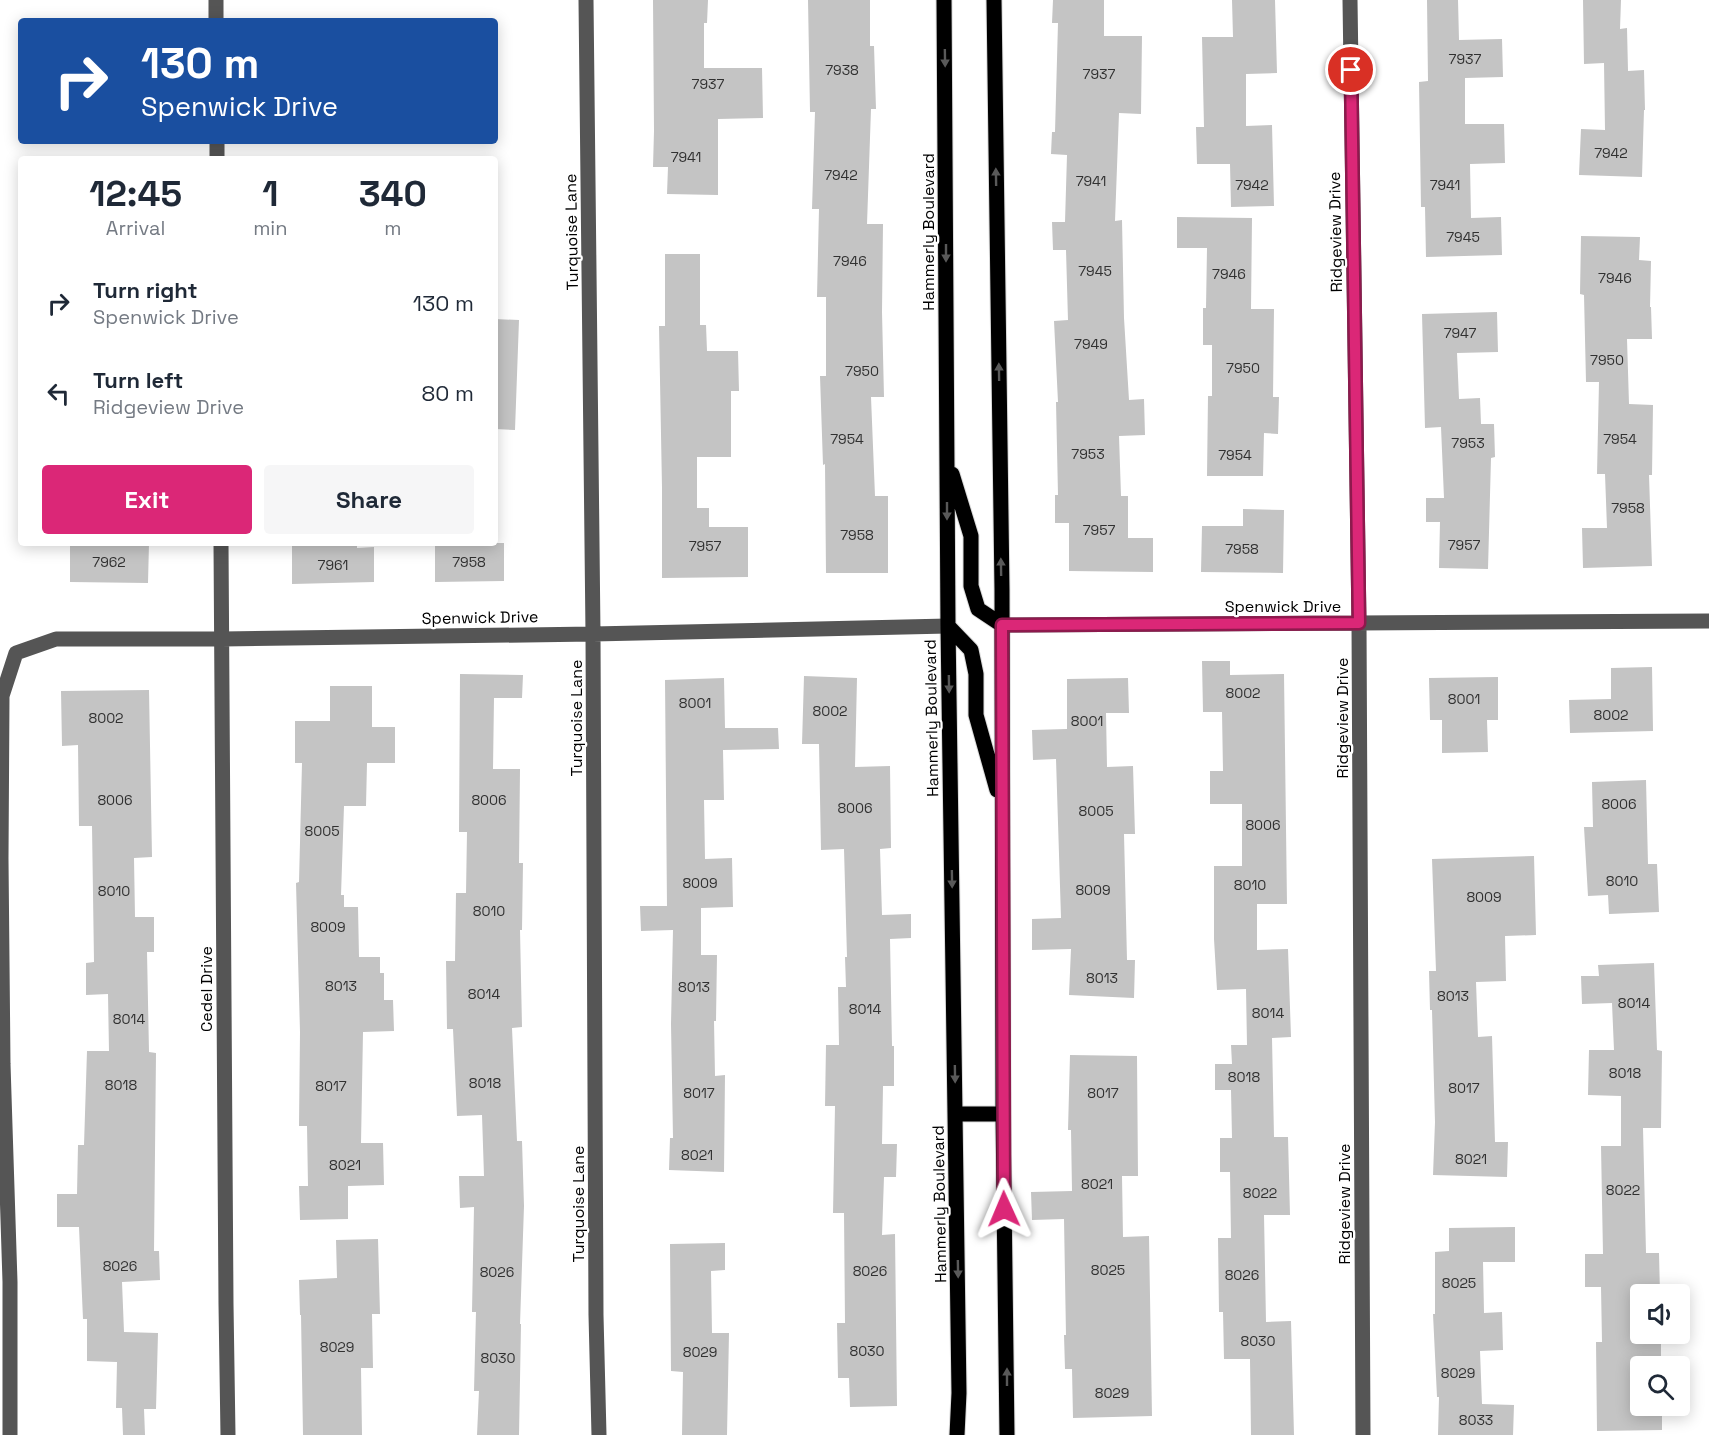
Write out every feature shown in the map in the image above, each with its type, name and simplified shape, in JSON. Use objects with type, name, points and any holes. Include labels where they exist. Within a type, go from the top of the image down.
[{"type":"main road","name":"Hammerly Boulevard","points":[[944,0],[948,626],[959,1393],[957,1435]]},
{"type":"main road","points":[[994,0],[1002,625],[1003,1114],[1007,1435]]},
{"type":"main road","points":[[947,458],[971,536],[971,586],[975,600],[978,609],[1002,625]]},
{"type":"main road","points":[[948,626],[971,650],[976,674],[976,715],[1002,808]]},
{"type":"main road","points":[[956,1114],[1003,1114]]},
{"type":"street","points":[[216,0],[216,18]]},
{"type":"street","name":"Turquoise Lane","points":[[586,0],[593,634],[596,1315],[599,1435]]},
{"type":"street","name":"Ridgeview Drive","points":[[1350,0],[1359,623],[1363,1435]]},
{"type":"street","name":"Cedel Drive","points":[[221,546],[228,1435]]},
{"type":"street","name":"Spenwick Drive","points":[[1002,625],[1709,621]]},
{"type":"street","name":"Spenwick Drive","points":[[5,1283],[1,859],[2,696],[16,653],[56,639],[593,634],[948,626]]},
{"type":"street","points":[[5,1283],[10,1435]]},
{"type":"building","points":[[653,0],[708,0],[707,23],[704,23],[704,68],[762,68],[763,118],[718,119],[718,195],[667,194],[668,167],[653,167]]},
{"type":"building","points":[[808,0],[870,0],[870,46],[874,46],[876,109],[871,109],[867,224],[883,224],[884,397],[871,397],[875,496],[888,496],[888,573],[826,573],[825,464],[823,465],[820,376],[826,376],[826,297],[817,297],[819,209],[812,209],[815,112],[810,112]]},
{"type":"building","points":[[1053,0],[1104,0],[1104,36],[1142,36],[1141,114],[1119,113],[1115,221],[1122,220],[1124,318],[1129,400],[1144,399],[1145,435],[1119,436],[1121,496],[1128,496],[1128,538],[1153,538],[1153,572],[1069,571],[1069,523],[1055,523],[1055,495],[1058,495],[1056,402],[1058,402],[1054,321],[1068,320],[1066,250],[1053,250],[1052,222],[1065,222],[1067,155],[1051,154],[1052,132],[1055,132],[1058,23],[1052,23]]},
{"type":"building","points":[[1232,0],[1275,0],[1277,73],[1246,74],[1246,126],[1272,125],[1274,206],[1231,207],[1230,164],[1197,164],[1196,127],[1204,127],[1202,37],[1233,37]]},
{"type":"building","points":[[1427,0],[1458,0],[1459,40],[1502,39],[1503,77],[1465,78],[1465,124],[1504,124],[1505,163],[1470,164],[1471,218],[1501,217],[1502,255],[1426,257],[1425,207],[1421,207],[1419,82],[1428,81]]},
{"type":"building","points":[[1583,0],[1621,0],[1620,29],[1627,28],[1628,71],[1644,70],[1642,177],[1579,175],[1581,129],[1605,130],[1604,63],[1584,64]]},
{"type":"building","points":[[1177,217],[1252,218],[1251,309],[1274,309],[1273,397],[1279,397],[1278,434],[1264,433],[1263,476],[1207,476],[1208,396],[1212,396],[1212,345],[1203,345],[1207,248],[1177,248]]},
{"type":"building","points":[[1581,236],[1640,237],[1639,260],[1651,261],[1652,339],[1627,339],[1629,404],[1653,405],[1652,475],[1649,475],[1652,566],[1583,568],[1582,528],[1607,528],[1605,474],[1597,474],[1599,382],[1586,382],[1584,295],[1580,294]]},
{"type":"building","points":[[665,254],[700,254],[700,325],[706,325],[707,351],[738,351],[739,391],[731,391],[731,457],[697,457],[697,508],[709,508],[709,527],[748,527],[748,577],[662,578],[659,326],[665,326]]},
{"type":"building","points":[[1497,312],[1498,352],[1457,353],[1459,399],[1480,398],[1481,424],[1494,424],[1495,457],[1491,458],[1488,569],[1439,568],[1440,522],[1426,522],[1426,498],[1444,498],[1441,427],[1425,428],[1422,314]]},
{"type":"building","points":[[498,319],[519,320],[515,430],[498,429]]},
{"type":"building","points":[[1243,509],[1284,510],[1283,573],[1201,572],[1202,526],[1243,526]]},
{"type":"building","points":[[498,543],[504,543],[504,581],[435,582],[435,546],[498,546]]},
{"type":"building","points":[[70,546],[149,546],[148,583],[70,582]]},
{"type":"building","points":[[292,546],[374,547],[374,582],[292,584]]},
{"type":"building","points":[[1202,661],[1230,661],[1230,675],[1284,674],[1287,904],[1257,904],[1257,950],[1288,949],[1291,1037],[1272,1038],[1274,1137],[1288,1137],[1290,1215],[1264,1215],[1266,1322],[1291,1321],[1294,1435],[1251,1435],[1250,1359],[1224,1359],[1223,1312],[1219,1312],[1218,1238],[1231,1238],[1230,1172],[1220,1172],[1220,1138],[1232,1138],[1231,1090],[1215,1090],[1215,1064],[1232,1064],[1231,1045],[1247,1045],[1246,989],[1217,990],[1214,866],[1242,866],[1242,804],[1210,804],[1210,771],[1223,771],[1222,712],[1203,712]]},
{"type":"building","points":[[1652,667],[1653,731],[1570,733],[1569,700],[1611,699],[1611,668]]},
{"type":"building","points":[[460,674],[523,675],[522,698],[494,698],[493,769],[520,769],[519,863],[523,863],[522,930],[520,930],[522,1027],[512,1028],[517,1141],[522,1141],[524,1206],[519,1435],[477,1435],[479,1391],[474,1391],[476,1312],[472,1312],[474,1207],[460,1208],[459,1176],[484,1176],[482,1115],[457,1116],[453,1029],[447,1029],[446,961],[455,961],[456,893],[466,893],[467,832],[459,832]]},
{"type":"building","points":[[804,676],[857,678],[855,767],[890,766],[891,848],[880,849],[882,915],[911,914],[911,938],[890,939],[894,1086],[883,1086],[882,1144],[897,1144],[896,1177],[884,1177],[882,1235],[895,1234],[897,1406],[850,1407],[849,1378],[838,1378],[837,1323],[845,1323],[844,1213],[833,1213],[835,1106],[825,1106],[826,1045],[839,1045],[838,987],[846,987],[844,849],[821,850],[819,744],[802,744]]},
{"type":"building","points":[[1498,677],[1498,720],[1487,720],[1488,752],[1442,753],[1442,720],[1430,720],[1429,678]]},
{"type":"building","points":[[724,678],[725,728],[778,728],[779,749],[723,750],[724,800],[704,800],[705,859],[732,858],[733,907],[701,908],[701,955],[717,955],[716,1021],[714,1021],[715,1076],[725,1075],[724,1172],[669,1170],[670,1138],[673,1138],[671,1024],[673,930],[641,931],[640,906],[667,906],[665,680]]},
{"type":"building","points":[[1128,678],[1129,713],[1106,713],[1107,767],[1133,766],[1135,834],[1124,834],[1127,960],[1135,960],[1134,998],[1069,995],[1071,949],[1032,950],[1032,919],[1061,918],[1056,759],[1033,760],[1032,730],[1067,729],[1067,679]]},
{"type":"building","points":[[330,686],[372,686],[372,727],[395,727],[395,763],[367,763],[366,806],[344,806],[341,895],[344,895],[344,907],[358,907],[359,957],[380,957],[380,973],[384,973],[384,1000],[393,1000],[394,1031],[363,1032],[361,1143],[383,1143],[384,1185],[348,1186],[348,1219],[300,1220],[299,1186],[308,1186],[307,1126],[299,1126],[300,1032],[296,883],[299,882],[302,763],[295,763],[295,721],[330,721]]},
{"type":"building","points":[[149,690],[152,857],[134,858],[135,917],[154,917],[154,952],[147,952],[149,1052],[156,1053],[154,1251],[159,1251],[160,1280],[122,1282],[124,1332],[158,1333],[156,1409],[144,1409],[145,1435],[123,1435],[122,1408],[116,1408],[117,1362],[87,1361],[87,1319],[83,1319],[79,1227],[57,1227],[57,1194],[77,1194],[78,1145],[84,1145],[87,1051],[109,1051],[108,994],[86,995],[86,963],[94,962],[92,826],[79,826],[78,745],[62,746],[61,691]]},
{"type":"building","points":[[1646,780],[1648,864],[1657,864],[1659,912],[1609,914],[1608,895],[1588,896],[1584,827],[1593,827],[1592,782]]},
{"type":"building","points":[[1534,856],[1536,935],[1505,936],[1506,981],[1476,982],[1478,1037],[1492,1036],[1495,1142],[1508,1142],[1507,1177],[1433,1175],[1435,1122],[1429,971],[1436,971],[1432,859]]},
{"type":"building","points":[[1654,963],[1657,1050],[1662,1051],[1661,1128],[1643,1128],[1646,1253],[1659,1253],[1660,1284],[1630,1284],[1630,1344],[1661,1344],[1661,1356],[1630,1356],[1630,1416],[1662,1416],[1662,1430],[1597,1431],[1596,1342],[1602,1342],[1601,1287],[1585,1287],[1585,1254],[1603,1254],[1601,1146],[1621,1146],[1621,1096],[1588,1095],[1589,1050],[1614,1050],[1612,1003],[1582,1004],[1581,976],[1599,976],[1598,965]]},
{"type":"building","points":[[1070,1055],[1137,1056],[1138,1176],[1122,1176],[1123,1237],[1149,1236],[1152,1416],[1073,1418],[1072,1369],[1065,1369],[1064,1219],[1032,1220],[1031,1192],[1072,1191],[1071,1130],[1068,1130]]},
{"type":"building","points":[[1515,1227],[1515,1262],[1483,1262],[1484,1313],[1502,1312],[1503,1350],[1480,1351],[1482,1404],[1514,1405],[1513,1435],[1438,1435],[1439,1397],[1437,1397],[1433,1314],[1435,1314],[1435,1252],[1449,1251],[1449,1228]]},
{"type":"building","points":[[378,1239],[380,1314],[372,1314],[373,1368],[361,1368],[362,1435],[303,1435],[299,1280],[337,1278],[336,1240]]},
{"type":"building","points":[[725,1243],[725,1270],[711,1271],[712,1333],[729,1333],[727,1435],[682,1435],[683,1372],[671,1371],[670,1244]]},
{"type":"route","points":[[1004,1209],[1002,625],[1359,623],[1351,70]]}]
